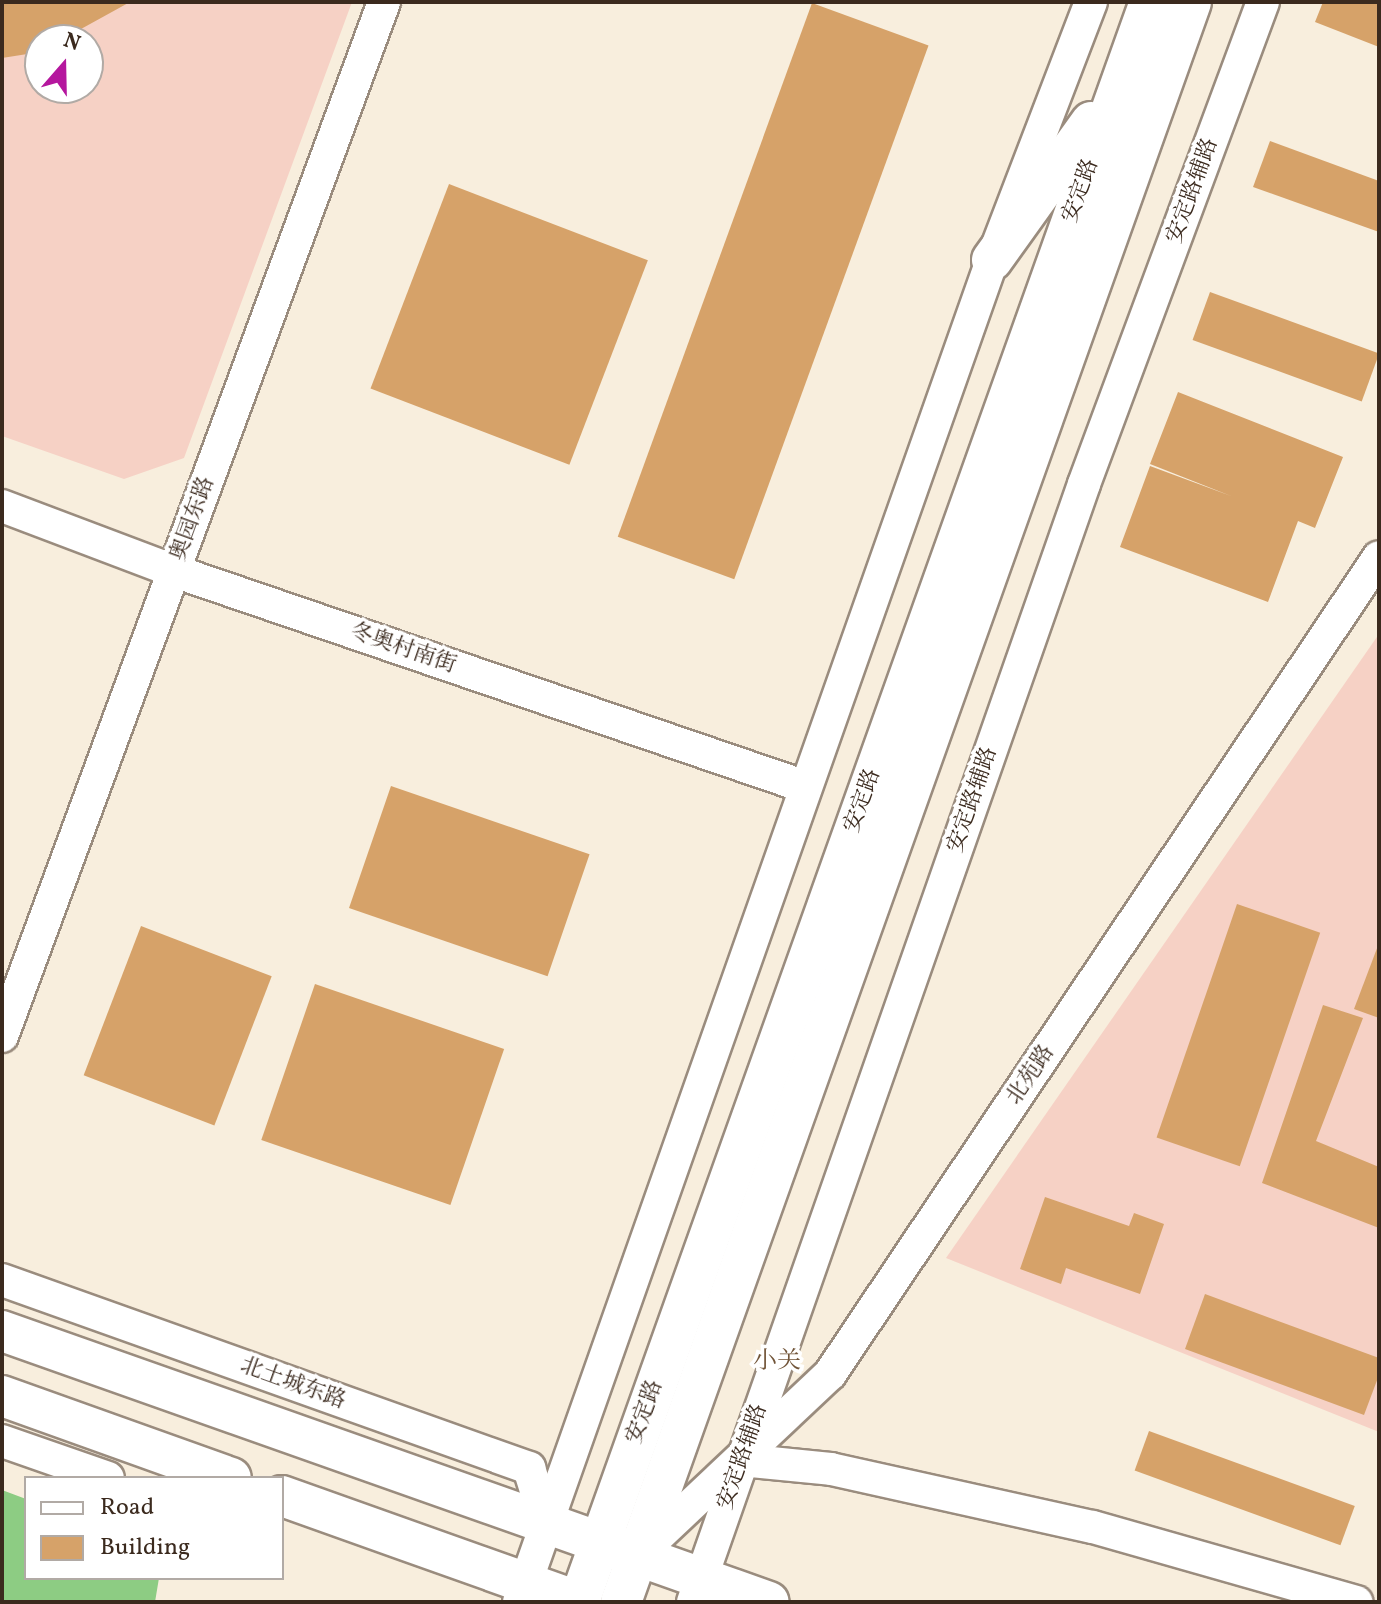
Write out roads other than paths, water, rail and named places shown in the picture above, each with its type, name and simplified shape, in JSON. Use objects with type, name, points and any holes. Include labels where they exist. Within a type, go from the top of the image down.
[{"type":"main road","name":"安定路","points":[[579,1602],[1150,2]]},
{"type":"main road","name":"安定路","points":[[621,1602],[1191,2]]},
{"type":"main road","points":[[992,260],[1119,83]]},
{"type":"main road","points":[[2,1331],[638,1555],[698,1590],[769,1602]]},
{"type":"main road","points":[[2,1396],[225,1476]]},
{"type":"main road","points":[[284,1497],[522,1592],[579,1602]]},
{"type":"street","name":"奥园东路","points":[[2,1036],[384,2]]},
{"type":"street","points":[[522,1592],[992,260],[1091,2]]},
{"type":"street","name":"安定路辅路","points":[[698,1590],[1084,484],[1263,2]]},
{"type":"street","name":"冬奥村南街","points":[[2,506],[174,571],[806,787]]},
{"type":"street","name":"北苑路","points":[[638,1555],[830,1374],[1379,557]]},
{"type":"street","name":"北土城东路","points":[[2,1280],[529,1468],[546,1523]]},
{"type":"street","points":[[2,1441],[102,1476]]},
{"type":"street","points":[[741,1460],[831,1469],[1093,1527],[1357,1602]]},
{"type":"district","name":"小关","points":[[777,1363]]}]
